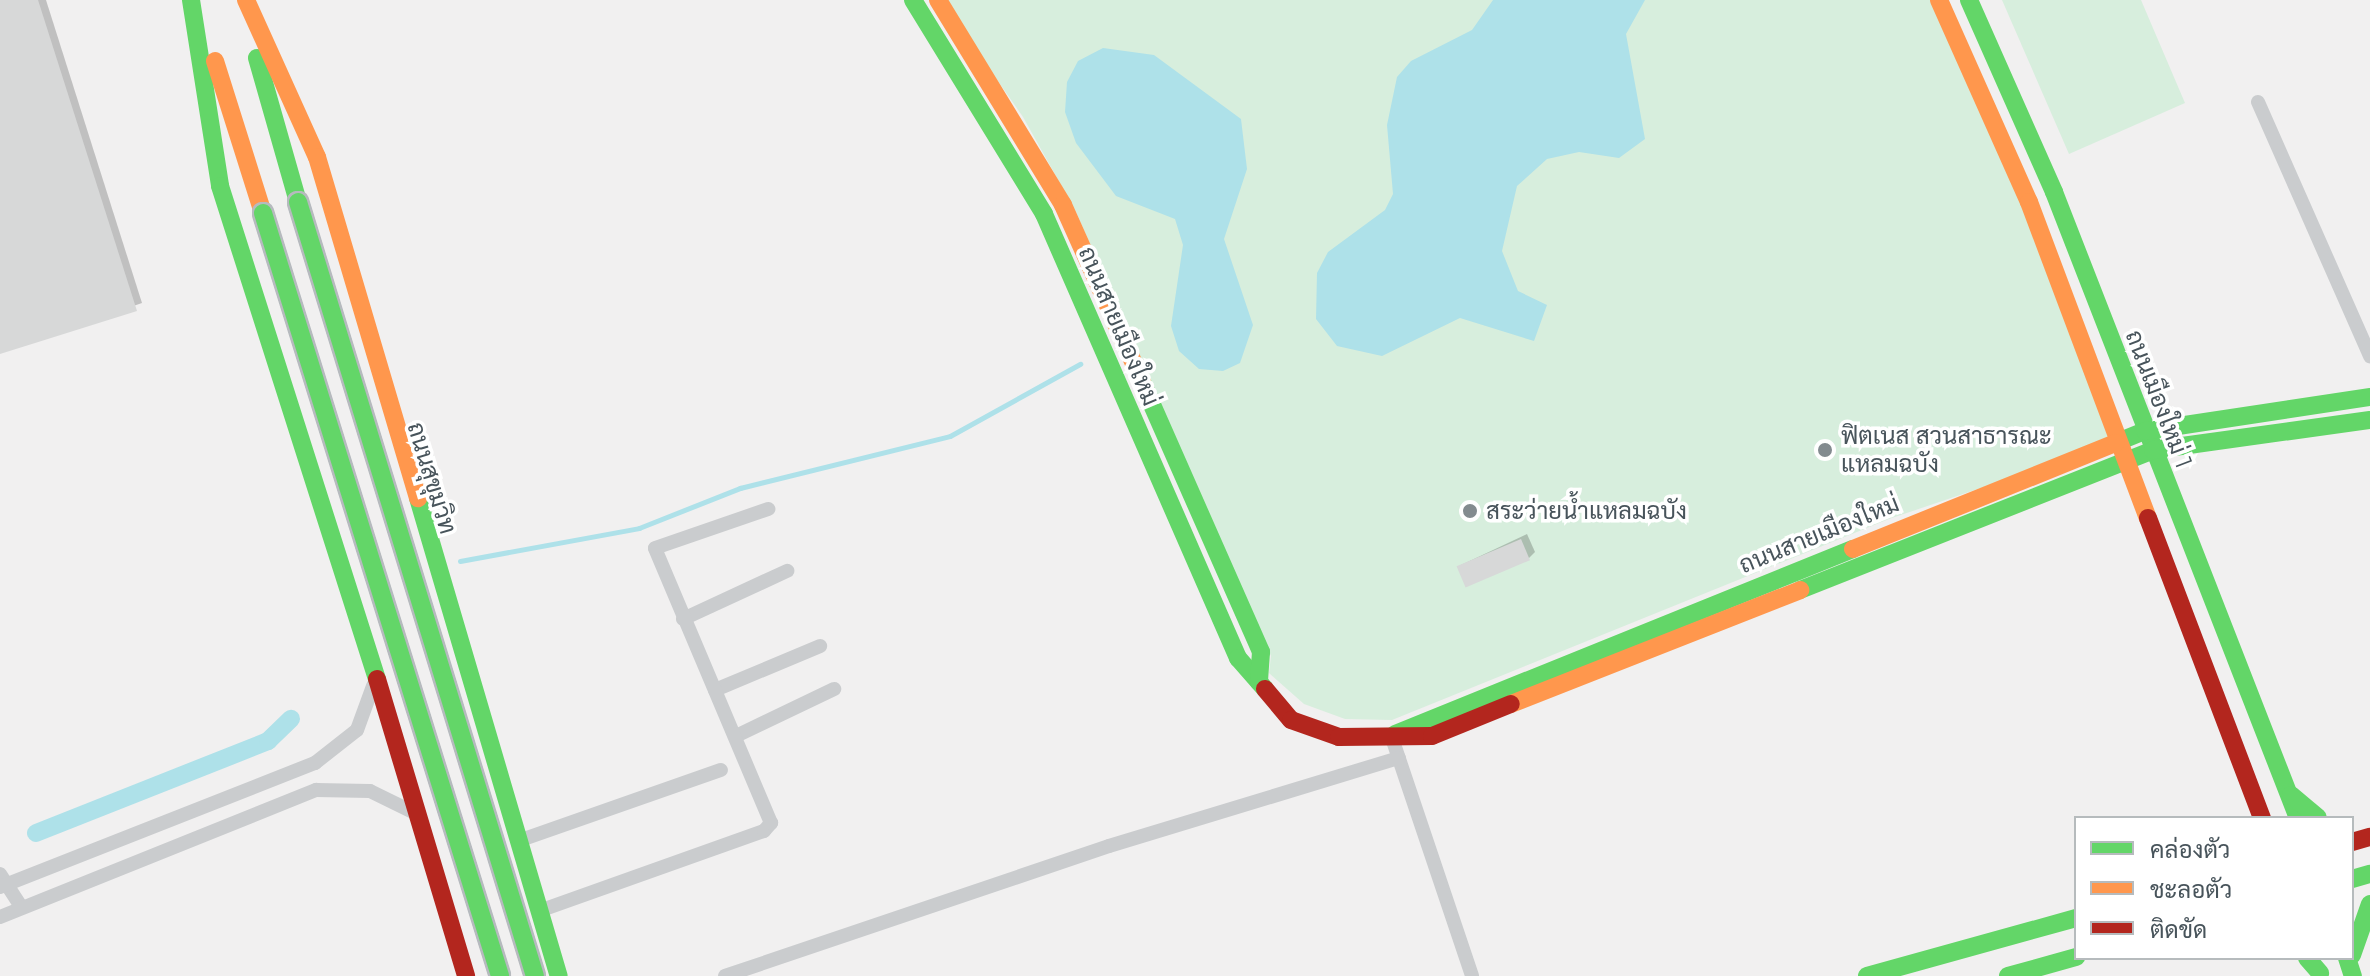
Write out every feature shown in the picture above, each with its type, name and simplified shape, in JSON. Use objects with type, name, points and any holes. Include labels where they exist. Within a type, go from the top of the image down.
[{"type":"main road","points":[[193,0],[263,213],[500,976]]},
{"type":"main road","points":[[193,0],[220,186],[375,675],[466,976]]},
{"type":"main road","name":"ถนนสุขุมวิท","points":[[243,0],[298,202],[535,976]]},
{"type":"main road","name":"ถนนสุขุมวิท","points":[[243,0],[317,157],[559,976]]},
{"type":"main road","name":"ถนนสายเมืองใหม่","points":[[913,0],[998,131],[1044,214],[1227,637],[1291,720],[1339,737],[1432,736],[2153,450],[2370,420]]},
{"type":"main road","name":"ถนนสายเมืองใหม่","points":[[938,0],[1016,121],[1063,205],[1197,515],[1261,652],[1259,682]]},
{"type":"main road","points":[[1939,0],[2029,202],[2128,460],[2257,813]]},
{"type":"main road","name":"ถนนเมืองใหม่ 1","points":[[1969,0],[2054,192],[2297,816]]},
{"type":"main road","points":[[998,131],[1016,121]]},
{"type":"main road","name":"ถนนสายเมืองใหม่","points":[[1391,735],[2145,431],[2370,397]]},
{"type":"main road","points":[[1178,524],[1197,515]]},
{"type":"main road","points":[[2288,793],[2316,816]]},
{"type":"main road","points":[[2354,953],[2370,904]]},
{"type":"main road","points":[[459,952],[491,969],[515,965],[534,950],[542,919]]},
{"type":"main road","points":[[1867,976],[2074,919]]},
{"type":"main road","points":[[2008,976],[2074,958]]},
{"type":"street","points":[[2258,102],[2370,356]]},
{"type":"street","points":[[542,919],[764,831],[769,808],[683,619],[655,548],[768,509]]},
{"type":"street","points":[[683,619],[787,571]]},
{"type":"street","points":[[715,690],[820,646]]},
{"type":"street","points":[[22,908],[2,882],[315,763],[357,730],[375,675]]},
{"type":"street","points":[[736,736],[834,689]]},
{"type":"street","points":[[1391,735],[1472,976]]},
{"type":"street","points":[[725,976],[1109,846],[1399,758]]},
{"type":"street","points":[[518,841],[721,770]]},
{"type":"street","points":[[0,917],[316,790],[370,791],[416,813]]},
{"type":"green space","points":[[941,0],[1939,0],[2120,441],[1889,519],[1392,720],[1345,719],[1304,704],[1269,673],[1271,656],[1076,212],[1023,117]]},
{"type":"green space","points":[[2002,0],[2141,0],[2185,103],[2069,154]]},
{"type":"water","points":[[1493,0],[1645,0],[1626,34],[1645,139],[1619,158],[1579,152],[1547,159],[1517,186],[1502,251],[1518,291],[1547,305],[1534,341],[1460,318],[1382,356],[1337,346],[1316,319],[1317,273],[1328,252],[1385,210],[1393,194],[1387,125],[1397,77],[1411,61],[1472,30]]},
{"type":"water","points":[[1103,48],[1154,55],[1241,119],[1247,169],[1224,239],[1253,325],[1240,363],[1223,371],[1199,369],[1179,351],[1171,326],[1183,245],[1175,219],[1116,196],[1076,143],[1065,112],[1067,82],[1078,61]]},
{"type":"building","points":[[0,0],[38,0],[137,311],[0,354]]},
{"type":"building","points":[[1521,539],[1530,560],[1466,588],[1457,566]]},
{"type":"waterway","points":[[460,561],[639,528],[740,488],[950,436],[1080,364]]},
{"type":"waterway","points":[[36,833],[268,741],[291,719]]},
{"type":"traffic: fast","points":[[191,0],[220,186],[377,679]]},
{"type":"traffic: fast","points":[[913,0],[1044,214],[1238,658],[1265,689]]},
{"type":"traffic: fast","points":[[1969,0],[2054,192],[2297,816]]},
{"type":"traffic: fast","points":[[257,58],[298,202]]},
{"type":"traffic: fast","points":[[298,202],[535,976]]},
{"type":"traffic: fast","points":[[263,213],[500,976]]},
{"type":"traffic: fast","points":[[1142,382],[1261,652],[1259,682]]},
{"type":"traffic: fast","points":[[2115,443],[2145,431],[2370,397]]},
{"type":"traffic: fast","points":[[1800,590],[2153,450],[2370,420]]},
{"type":"traffic: fast","points":[[418,498],[559,976]]},
{"type":"traffic: fast","points":[[1395,734],[1853,549]]},
{"type":"traffic: fast","points":[[2291,795],[2316,816]]},
{"type":"traffic: fast","points":[[2354,878],[2370,874]]},
{"type":"traffic: fast","points":[[2354,949],[2370,904]]},
{"type":"traffic: fast","points":[[1867,976],[2074,919]]},
{"type":"traffic: fast","points":[[2008,976],[2074,958]]},
{"type":"traffic: fast","points":[[2309,960],[2320,973]]},
{"type":"traffic: fast","points":[[2348,960],[2353,976]]},
{"type":"traffic: slow","points":[[246,0],[317,157],[418,498]]},
{"type":"traffic: slow","points":[[938,0],[1063,205],[1142,382]]},
{"type":"traffic: slow","points":[[1939,0],[2029,202],[2148,518]]},
{"type":"traffic: slow","points":[[215,61],[263,213]]},
{"type":"traffic: slow","points":[[1853,549],[2115,443]]},
{"type":"traffic: slow","points":[[1511,704],[1800,590]]},
{"type":"traffic: jam","points":[[2148,518],[2261,816]]},
{"type":"traffic: jam","points":[[377,679],[466,976]]},
{"type":"traffic: jam","points":[[1265,689],[1291,720],[1339,737],[1432,736],[1511,704]]},
{"type":"traffic: jam","points":[[2354,841],[2370,837]]},
{"type":"place","name":"ฟิตเนส สวนสาธารณะ แหลมฉบัง","points":[[1825,450]]},
{"type":"place","name":"สระว่ายน้ำแหลมฉบัง","points":[[1470,511]]}]
